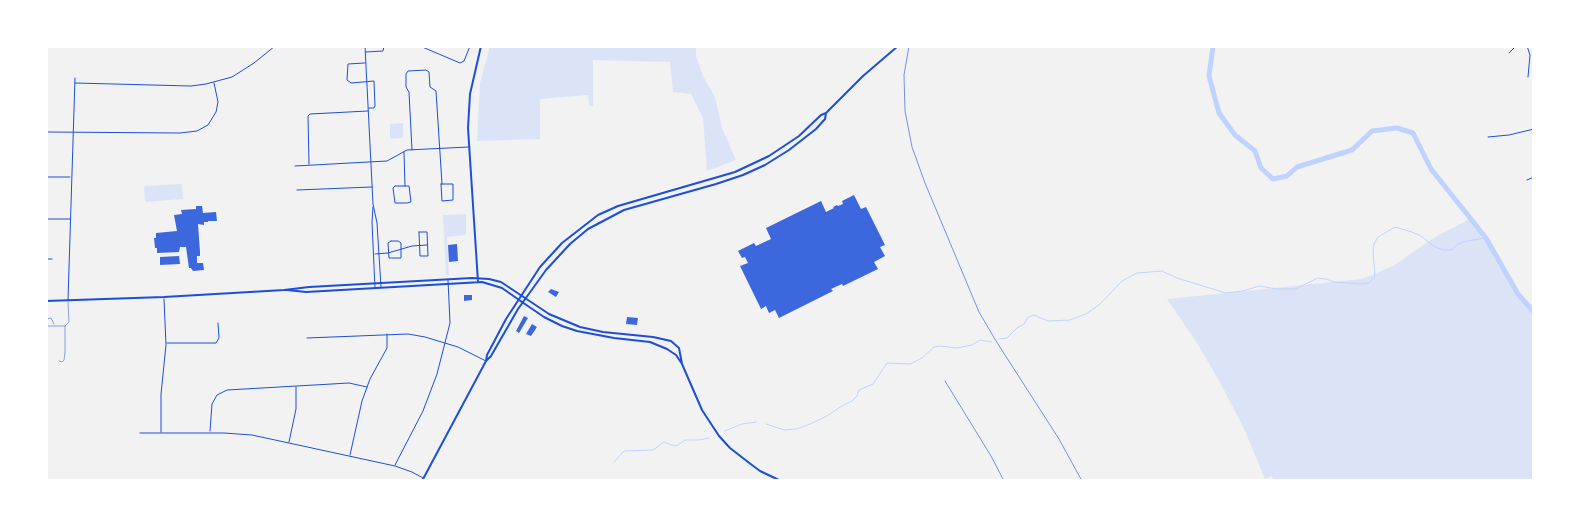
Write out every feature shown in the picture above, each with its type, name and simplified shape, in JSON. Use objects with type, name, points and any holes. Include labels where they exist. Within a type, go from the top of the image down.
[{"type":"main road","points":[[478,282],[468,128],[470,94],[481,46]]},
{"type":"main road","points":[[486,361],[487,355],[518,299],[540,267],[562,243],[598,216],[618,206],[735,172],[769,156],[799,136],[821,115],[826,113],[863,76],[898,46]]},
{"type":"main road","points":[[423,480],[486,361],[491,356],[522,302],[546,270],[570,244],[591,227],[624,210],[716,184],[743,175],[775,160],[816,129],[825,119],[826,113]]},
{"type":"main road","points":[[46,301],[164,297],[448,279],[478,278],[501,282],[549,314],[580,327],[670,341],[679,348],[682,364],[702,410],[719,436],[730,448],[748,462],[781,481]]},
{"type":"main road","points":[[284,290],[306,292],[478,282],[499,287],[549,320],[577,331],[650,342],[672,352],[682,364]]},
{"type":"street","points":[[74,83],[191,86],[214,83],[232,77],[242,71],[275,46]]},
{"type":"street","points":[[365,46],[373,204],[377,223],[381,288]]},
{"type":"street","points":[[365,52],[383,51],[384,46]]},
{"type":"street","points":[[420,46],[460,64],[464,61],[470,46]]},
{"type":"street","points":[[1509,53],[1516,46]]},
{"type":"street","points":[[1528,46],[1530,55],[1528,77]]},
{"type":"street","points":[[309,165],[308,116],[310,114],[361,112],[374,108],[374,82],[372,80],[351,83],[348,80],[348,64],[366,63]]},
{"type":"street","points":[[412,150],[409,92],[406,86],[406,74],[408,71],[426,70],[429,72],[430,87],[436,91],[441,152],[442,184],[440,184],[442,201],[453,200],[453,184],[442,184]]},
{"type":"street","points":[[68,300],[74,78]]},
{"type":"street","points":[[46,132],[197,132],[211,122],[216,112],[218,102],[214,83]]},
{"type":"street","points":[[1488,137],[1533,130],[1534,133]]},
{"type":"street","points":[[295,166],[371,162],[389,160],[412,150],[470,147]]},
{"type":"street","points":[[404,152],[405,186]]},
{"type":"street","points":[[46,177],[72,177]]},
{"type":"street","points":[[1527,180],[1534,177]]},
{"type":"street","points":[[405,186],[410,187],[411,202],[396,204],[393,188],[405,186]]},
{"type":"street","points":[[297,190],[372,187]]},
{"type":"street","points":[[373,204],[375,288]]},
{"type":"street","points":[[46,219],[70,219]]},
{"type":"street","points":[[419,232],[427,232],[428,245],[428,256],[420,256],[419,232]]},
{"type":"street","points":[[389,242],[400,242],[400,259],[389,258],[388,253],[389,242]]},
{"type":"street","points":[[374,254],[428,245]]},
{"type":"street","points":[[46,259],[52,259]]},
{"type":"street","points":[[395,466],[426,403],[446,343],[450,318],[448,279]]},
{"type":"street","points":[[161,432],[161,394],[166,343],[164,297]]},
{"type":"street","points":[[166,343],[214,344],[218,342],[219,338],[218,323]]},
{"type":"street","points":[[350,456],[366,387],[385,352],[388,334]]},
{"type":"street","points":[[307,338],[408,334],[458,347],[486,361]]},
{"type":"street","points":[[210,432],[212,404],[214,398],[222,392],[349,383],[366,387]]},
{"type":"street","points":[[289,443],[296,409],[296,386]]},
{"type":"street","points":[[140,432],[240,434],[395,466],[412,472],[423,480]]},
{"type":"lane","points":[[59,361],[62,362],[64,360],[66,345],[65,326],[69,322],[68,300]]},
{"type":"lane","points":[[46,319],[51,318],[55,326]]},
{"type":"lane","points":[[46,326],[65,326]]},
{"type":"shaded area","points":[[490,46],[696,46],[696,56],[703,76],[715,97],[722,128],[736,160],[707,171],[703,118],[691,94],[673,92],[670,62],[593,60],[593,106],[589,106],[588,95],[540,99],[540,139],[477,141],[480,83]]},
{"type":"shaded area","points":[[403,123],[403,138],[390,139],[390,124]]},
{"type":"shaded area","points":[[182,184],[183,199],[145,202],[144,186]]},
{"type":"shaded area","points":[[466,214],[466,235],[447,237],[449,275],[446,275],[443,215]]},
{"type":"shaded area","points":[[1470,219],[1486,237],[1500,258],[1519,296],[1534,312],[1534,481],[1274,481],[1272,476],[1265,479],[1245,431],[1222,386],[1197,343],[1167,299],[1362,279],[1393,266],[1435,237]]},
{"type":"building","points":[[854,195],[861,209],[866,207],[885,245],[880,247],[885,256],[874,262],[878,269],[843,286],[842,284],[831,289],[833,291],[779,318],[775,310],[769,313],[766,306],[761,309],[740,266],[748,263],[745,257],[742,258],[738,251],[754,243],[756,246],[771,239],[766,228],[821,201],[826,212],[837,205],[843,204],[842,201]]},
{"type":"building","points":[[196,206],[202,206],[203,213],[216,212],[217,221],[204,222],[204,225],[198,224],[200,256],[197,256],[197,263],[203,263],[204,270],[193,271],[189,268],[186,247],[180,247],[179,252],[157,253],[154,238],[156,238],[156,233],[177,231],[174,215],[182,214],[181,210],[196,209]]},
{"type":"building","points":[[457,244],[458,261],[449,262],[448,245]]},
{"type":"building","points":[[179,256],[180,264],[160,265],[160,257]]},
{"type":"building","points":[[551,289],[559,292],[556,297],[548,292]]},
{"type":"building","points":[[464,295],[472,295],[472,300],[464,301]]},
{"type":"building","points":[[524,316],[528,318],[519,333],[516,331]]},
{"type":"building","points":[[627,317],[638,318],[637,325],[626,324]]},
{"type":"building","points":[[532,324],[537,327],[531,336],[526,334]]},
{"type":"waterway","points":[[1213,46],[1209,76],[1219,113],[1235,135],[1255,151],[1261,168],[1273,179],[1287,176],[1297,167],[1352,150],[1372,131],[1397,128],[1413,133],[1431,169],[1486,238],[1518,294],[1534,312]]},
{"type":"waterway","points":[[999,339],[1007,338],[1024,324],[1028,317],[1034,315],[1048,321],[1070,320],[1086,314],[1100,304],[1122,281],[1137,273],[1162,271],[1177,278],[1226,293],[1243,291],[1259,286],[1295,289],[1318,278],[1334,282],[1360,284],[1369,283],[1375,276],[1373,252],[1374,244],[1378,237],[1395,227],[1421,236],[1435,247],[1443,250],[1451,250],[1458,244],[1467,241],[1486,238]]},
{"type":"waterway","points":[[766,424],[784,430],[796,429],[827,416],[852,401],[857,396],[859,390],[873,384],[887,363],[910,364],[922,358],[934,347],[957,348],[972,345],[980,340],[992,342]]},
{"type":"waterway","points":[[725,431],[742,424],[756,422]]},
{"type":"waterway","points":[[614,462],[624,451],[653,450],[664,442],[674,446],[685,440],[709,438]]},
{"type":"railway","points":[[909,46],[904,75],[905,111],[912,147],[925,183],[979,312],[1059,439],[1082,481]]},
{"type":"railway","points":[[945,381],[991,456],[1004,481]]}]
